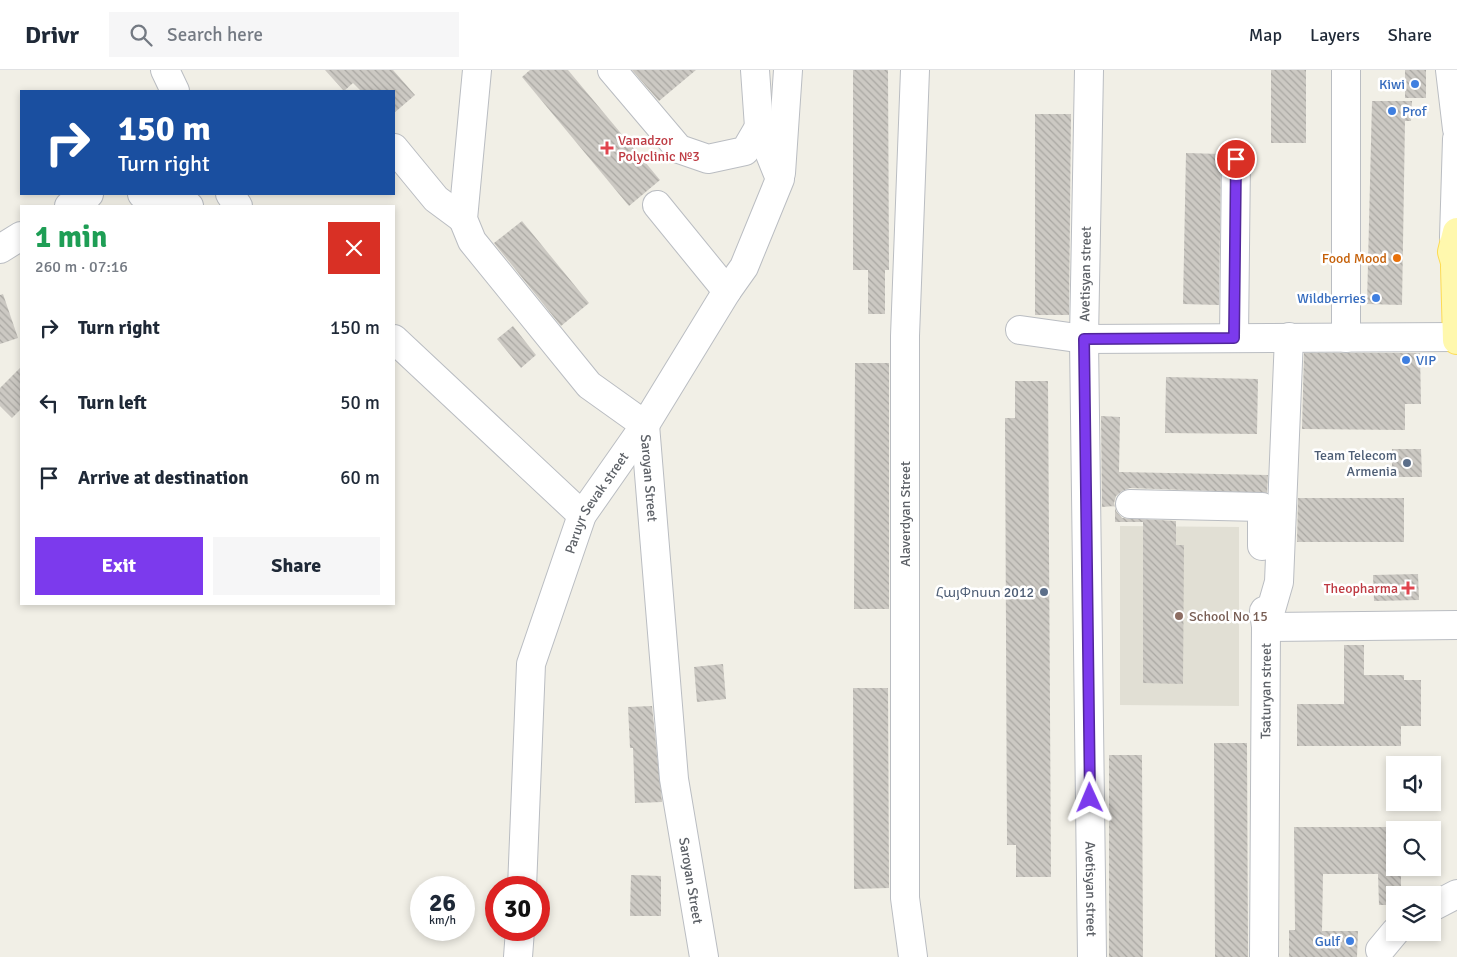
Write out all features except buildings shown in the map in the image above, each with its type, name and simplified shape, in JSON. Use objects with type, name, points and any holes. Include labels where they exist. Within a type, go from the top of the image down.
[{"type":"main road","points":[[1456,234],[1452,252],[1456,268],[1457,338]]},
{"type":"street","points":[[165,70],[175,90]]},
{"type":"street","name":"Saroyan Street","points":[[477,70],[463,219],[472,241],[589,385],[645,425],[674,779],[704,957]]},
{"type":"street","points":[[612,70],[679,149],[708,158],[745,151],[759,127]]},
{"type":"street","points":[[755,70],[759,127],[780,179]]},
{"type":"street","name":"Paruyr Sevak street","points":[[523,876],[532,664],[582,514],[645,425],[727,291],[744,267],[780,179],[788,70]]},
{"type":"street","name":"Alaverdyan Street","points":[[913,957],[905,898],[905,336],[915,70]]},
{"type":"street","name":"Avetisyan street","points":[[1089,70],[1084,339],[1092,957]]},
{"type":"street","points":[[1346,70],[1346,338]]},
{"type":"street","points":[[1450,70],[1457,125],[1456,234]]},
{"type":"street","points":[[395,149],[436,199],[463,219]]},
{"type":"street","points":[[1234,338],[1236,159]]},
{"type":"street","points":[[71,205],[87,195]]},
{"type":"street","points":[[145,195],[175,204]]},
{"type":"street","points":[[656,205],[727,291]]},
{"type":"street","points":[[0,249],[20,237]]},
{"type":"street","points":[[1020,330],[1084,339],[1457,338]]},
{"type":"street","name":"Tsaturyan street","points":[[1264,957],[1266,627],[1279,582],[1289,337]]},
{"type":"street","points":[[395,340],[582,514]]},
{"type":"street","points":[[1130,504],[1262,507],[1262,592],[1266,627],[1457,625]]},
{"type":"street","points":[[1441,902],[1457,894]]},
{"type":"street","points":[[518,957],[519,941]]},
{"type":"shaded area","name":"School No 15","points":[[1120,526],[1239,527],[1239,706],[1120,705]]},
{"type":"place","name":"Kiwi","points":[[1415,84]]},
{"type":"place","name":"Prof","points":[[1392,111]]},
{"type":"place","name":"Vanadzor Polyclinic №3","points":[[607,148]]},
{"type":"place","name":"Food Mood","points":[[1397,258]]},
{"type":"place","name":"Wildberries","points":[[1376,298]]},
{"type":"place","name":"VIP","points":[[1406,360]]},
{"type":"place","name":"Team Telecom Armenia","points":[[1407,463]]},
{"type":"place","name":"Theopharma","points":[[1408,588]]},
{"type":"place","name":"ՀայՓոստ 2012","points":[[1044,592]]},
{"type":"place","name":"School No 15","points":[[1179,616]]},
{"type":"place","name":"Gulf","points":[[1350,941]]},
{"type":"route","points":[[1090,798],[1084,339],[1234,338],[1236,159]]}]
